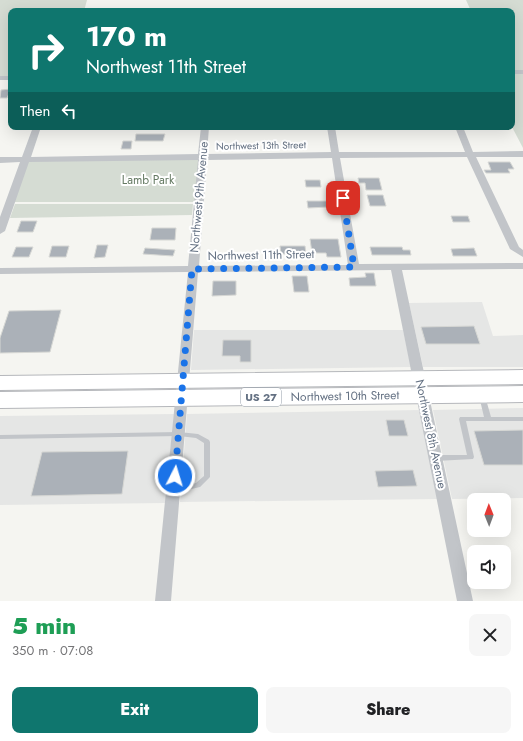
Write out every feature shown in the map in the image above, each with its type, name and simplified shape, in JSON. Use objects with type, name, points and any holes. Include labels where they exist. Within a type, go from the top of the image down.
[{"type":"highway","name":"Northwest 10th Street","points":[[0,383],[183,389],[421,386],[523,377]]},
{"type":"highway","name":"Northwest 10th Street","points":[[421,386],[482,395],[523,394]]},
{"type":"highway","name":"Northwest 10th Street","points":[[0,400],[183,389]]},
{"type":"street","points":[[0,231],[36,130]]},
{"type":"street","name":"Northwest 9th Avenue","points":[[163,601],[183,389],[205,130]]},
{"type":"street","points":[[331,130],[354,267]]},
{"type":"street","points":[[460,130],[515,249],[523,254]]},
{"type":"street","name":"Northwest 13th Street","points":[[0,160],[523,154]]},
{"type":"street","name":"Northwest 11th Street","points":[[0,271],[523,266]]},
{"type":"street","name":"Northwest 8th Avenue","points":[[396,267],[465,601]]},
{"type":"lane","points":[[482,395],[488,419]]},
{"type":"lane","points":[[436,458],[471,457],[462,419],[523,419]]},
{"type":"lane","points":[[0,437],[179,434],[198,436],[207,442],[207,477],[198,485],[174,490]]},
{"type":"shaded area","points":[[482,302],[493,336],[523,335],[523,367],[423,367],[409,303]]},
{"type":"shaded area","points":[[194,330],[403,330],[411,367],[191,370]]},
{"type":"shaded area","points":[[523,408],[523,498],[511,498],[511,493],[467,493],[467,499],[452,499],[433,410]]},
{"type":"shaded area","points":[[420,410],[437,499],[180,502],[187,414]]},
{"type":"shaded area","points":[[174,414],[165,503],[0,505],[0,416]]},
{"type":"green space","points":[[0,0],[87,0],[85,8],[8,8],[8,76],[0,76]]},
{"type":"green space","points":[[466,0],[523,0],[523,70],[515,70],[515,8],[470,8]]},
{"type":"green space","points":[[515,74],[523,74],[523,148],[514,130],[515,130]]},
{"type":"green space","name":"Lamb Park","points":[[202,157],[198,202],[11,202],[26,160]]},
{"type":"green space","points":[[15,204],[193,204],[192,215],[10,218]]},
{"type":"building","points":[[8,89],[7,98],[0,98],[1,90]]},
{"type":"building","points":[[136,134],[165,134],[163,141],[135,141]]},
{"type":"building","points":[[123,141],[132,141],[131,149],[121,149]]},
{"type":"building","points":[[488,162],[510,162],[514,169],[508,169],[510,173],[486,173],[484,170],[491,170]]},
{"type":"building","points":[[358,178],[379,178],[382,190],[366,190],[365,183],[359,183]]},
{"type":"building","points":[[305,180],[320,180],[321,187],[306,187]]},
{"type":"building","points":[[367,195],[383,195],[386,206],[370,206]]},
{"type":"building","points":[[307,201],[327,201],[328,207],[308,208]]},
{"type":"building","points":[[451,216],[468,216],[470,222],[453,222]]},
{"type":"building","points":[[21,221],[37,221],[33,232],[17,232]]},
{"type":"building","points":[[152,228],[176,228],[175,240],[150,240]]},
{"type":"building","points":[[310,239],[338,239],[341,257],[327,257],[326,253],[312,253]]},
{"type":"building","points":[[97,245],[108,245],[105,257],[94,258]]},
{"type":"building","points":[[52,246],[69,246],[66,257],[49,257]]},
{"type":"building","points":[[280,246],[305,246],[306,254],[281,254]]},
{"type":"building","points":[[16,247],[33,247],[29,257],[12,257]]},
{"type":"building","points":[[370,247],[402,247],[403,250],[410,250],[411,255],[372,255]]},
{"type":"building","points":[[145,248],[175,250],[173,256],[143,254]]},
{"type":"building","points":[[474,248],[477,256],[453,256],[451,249]]},
{"type":"building","points":[[365,273],[374,273],[376,286],[350,286],[349,278],[366,277]]},
{"type":"building","points":[[292,276],[307,276],[309,292],[294,292]]},
{"type":"building","points":[[213,281],[236,281],[236,295],[212,296]]},
{"type":"building","points":[[61,310],[50,352],[0,353],[0,338],[9,311]]},
{"type":"building","points":[[474,326],[480,344],[426,344],[421,327]]},
{"type":"building","points":[[223,340],[251,340],[251,362],[240,362],[240,356],[222,356]]},
{"type":"building","points":[[386,420],[404,420],[408,436],[389,436]]},
{"type":"building","points":[[523,430],[523,465],[484,465],[474,431]]},
{"type":"building","points":[[128,451],[122,494],[31,496],[42,452]]},
{"type":"building","points":[[413,470],[417,486],[378,487],[375,471]]},
{"type":"route","points":[[175,476],[192,269],[354,267],[343,198]]}]
